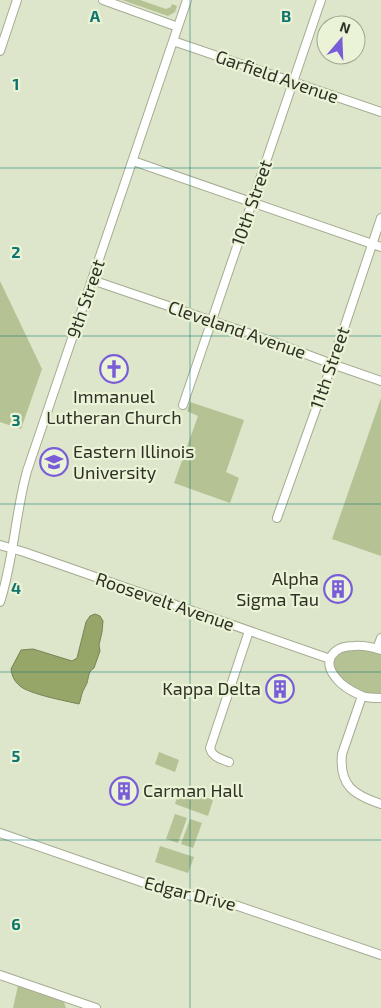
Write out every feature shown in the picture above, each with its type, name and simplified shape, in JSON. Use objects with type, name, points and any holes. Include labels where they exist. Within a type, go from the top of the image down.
[{"type":"street","points":[[0,50],[17,0]]},
{"type":"street","points":[[103,0],[178,27]]},
{"type":"street","name":"9th Street","points":[[0,602],[8,576],[25,478],[187,0]]},
{"type":"street","name":"10th Street","points":[[183,405],[321,0]]},
{"type":"street","name":"Garfield Avenue","points":[[173,41],[381,112]]},
{"type":"street","points":[[133,161],[381,247]]},
{"type":"street","name":"11th Street","points":[[277,518],[332,364],[381,218]]},
{"type":"street","name":"Cleveland Avenue","points":[[92,280],[381,381]]},
{"type":"street","name":"Roosevelt Avenue","points":[[0,545],[330,659]]},
{"type":"street","points":[[229,762],[215,756],[211,753],[210,748],[249,631]]},
{"type":"street","points":[[381,638],[379,650],[366,646],[342,647],[336,650],[330,659],[331,671],[350,690],[362,696],[381,698]]},
{"type":"street","points":[[362,696],[342,754],[342,772],[345,782],[358,795],[381,804]]},
{"type":"street","name":"Edgar Drive","points":[[0,833],[150,885],[238,906],[381,955]]},
{"type":"street","points":[[0,975],[96,1008]]},
{"type":"shaded area","points":[[122,0],[140,0],[166,9],[171,7],[172,4],[177,6],[175,12],[168,16]]},
{"type":"shaded area","points":[[0,281],[42,369],[21,429],[0,422]]},
{"type":"shaded area","points":[[381,398],[381,556],[332,539]]},
{"type":"shaded area","points":[[190,402],[244,420],[226,472],[239,478],[230,503],[174,483],[198,416],[187,411]]},
{"type":"shaded area","points":[[95,614],[100,616],[103,621],[99,645],[100,651],[79,704],[31,692],[16,682],[11,669],[21,650],[33,649],[72,661],[77,658],[86,622],[90,616]]},
{"type":"shaded area","points":[[349,649],[367,649],[381,653],[381,695],[352,687],[337,674],[334,669],[334,658],[339,652]]},
{"type":"shaded area","points":[[159,752],[179,760],[175,772],[155,764]]},
{"type":"shaded area","points":[[180,788],[213,800],[208,816],[175,804]]},
{"type":"shaded area","points":[[175,814],[187,818],[178,843],[166,839]]},
{"type":"shaded area","points":[[190,819],[202,823],[193,848],[181,844]]},
{"type":"shaded area","points":[[160,846],[194,857],[188,873],[155,862]]},
{"type":"shaded area","points":[[19,981],[62,996],[66,1008],[13,1008]]},
{"type":"place","name":"Immanuel Lutheran Church","points":[[114,369]]},
{"type":"place","name":"Eastern Illinois University","points":[[54,462]]},
{"type":"place","name":"Alpha Sigma Tau","points":[[338,589]]},
{"type":"place","name":"Kappa Delta","points":[[280,689]]},
{"type":"place","name":"Carman Hall","points":[[124,791]]}]
